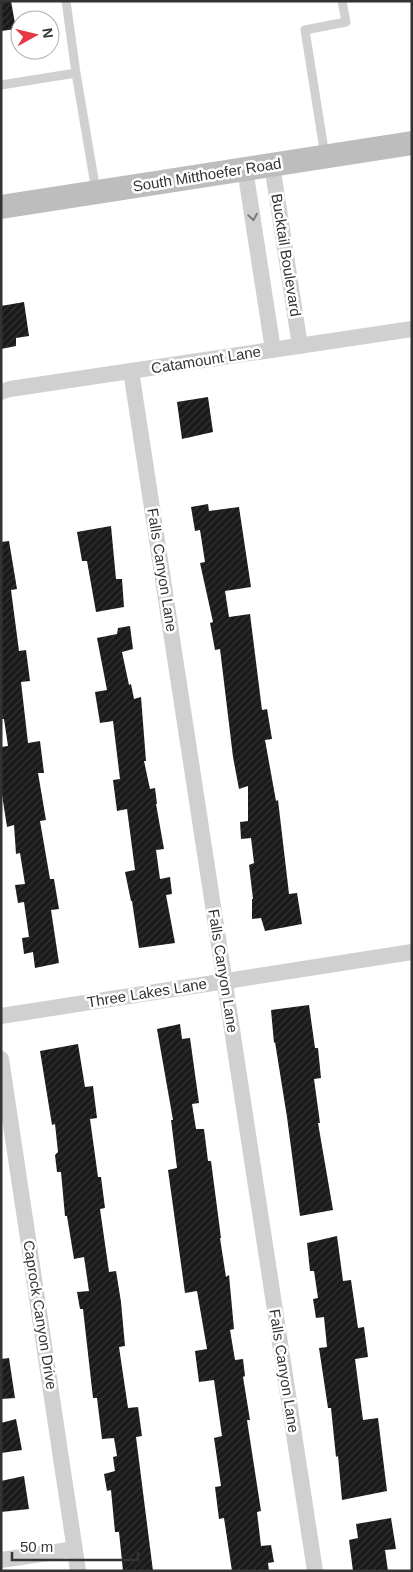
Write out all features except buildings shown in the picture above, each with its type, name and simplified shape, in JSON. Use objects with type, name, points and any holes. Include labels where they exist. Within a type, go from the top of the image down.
[{"type":"main road","name":"South Mitthoefer Road","points":[[1,206],[412,143]]},
{"type":"street","name":"Bucktail Boulevard","points":[[272,165],[300,346]]},
{"type":"street","name":"Bucktail Boulevard","points":[[245,169],[273,350]]},
{"type":"street","name":"Catamount Lane","points":[[1,392],[10,389],[412,329]]},
{"type":"street","name":"Falls Canyon Lane","points":[[131,371],[314,1571]]},
{"type":"street","name":"Three Lakes Lane","points":[[1,1016],[412,952]]},
{"type":"street","name":"Caprock Canyon Drive","points":[[1,1059],[78,1571]]},
{"type":"street","points":[[1,1560],[75,1549]]},
{"type":"lane","points":[[66,1],[96,192]]},
{"type":"lane","points":[[325,157],[305,30],[346,22],[342,1]]},
{"type":"lane","points":[[1,85],[76,73]]}]
